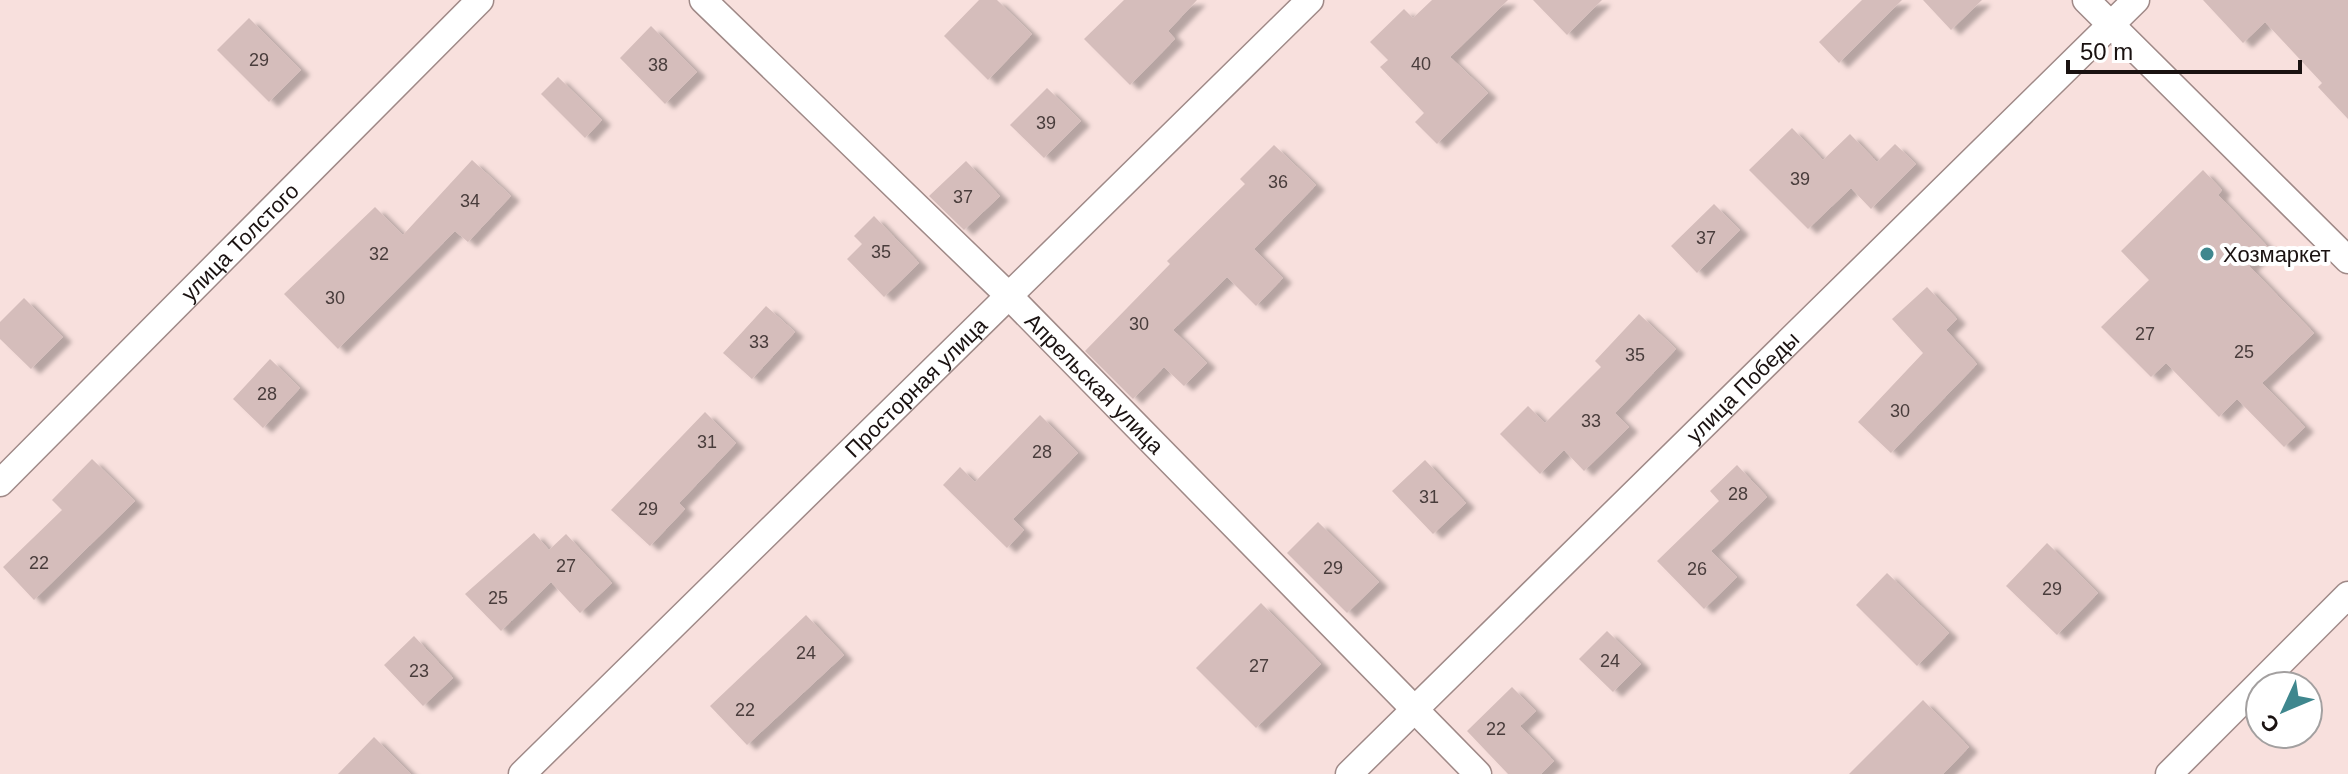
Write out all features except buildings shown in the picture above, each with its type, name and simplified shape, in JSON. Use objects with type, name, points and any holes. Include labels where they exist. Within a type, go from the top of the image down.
[{"type":"street","name":"улица Толстого","points":[[0,483],[480,0]]},
{"type":"street","name":"Апрельская улица","points":[[703,0],[1008,295],[1478,774]]},
{"type":"street","name":"Просторная улица","points":[[522,774],[1310,0]]},
{"type":"street","points":[[2086,0],[2348,260]]},
{"type":"street","name":"улица Победы","points":[[1349,774],[2136,0]]},
{"type":"street","points":[[2169,774],[2348,595]]},
{"type":"place","name":"Хозмаркет","points":[[2207,254]]}]
